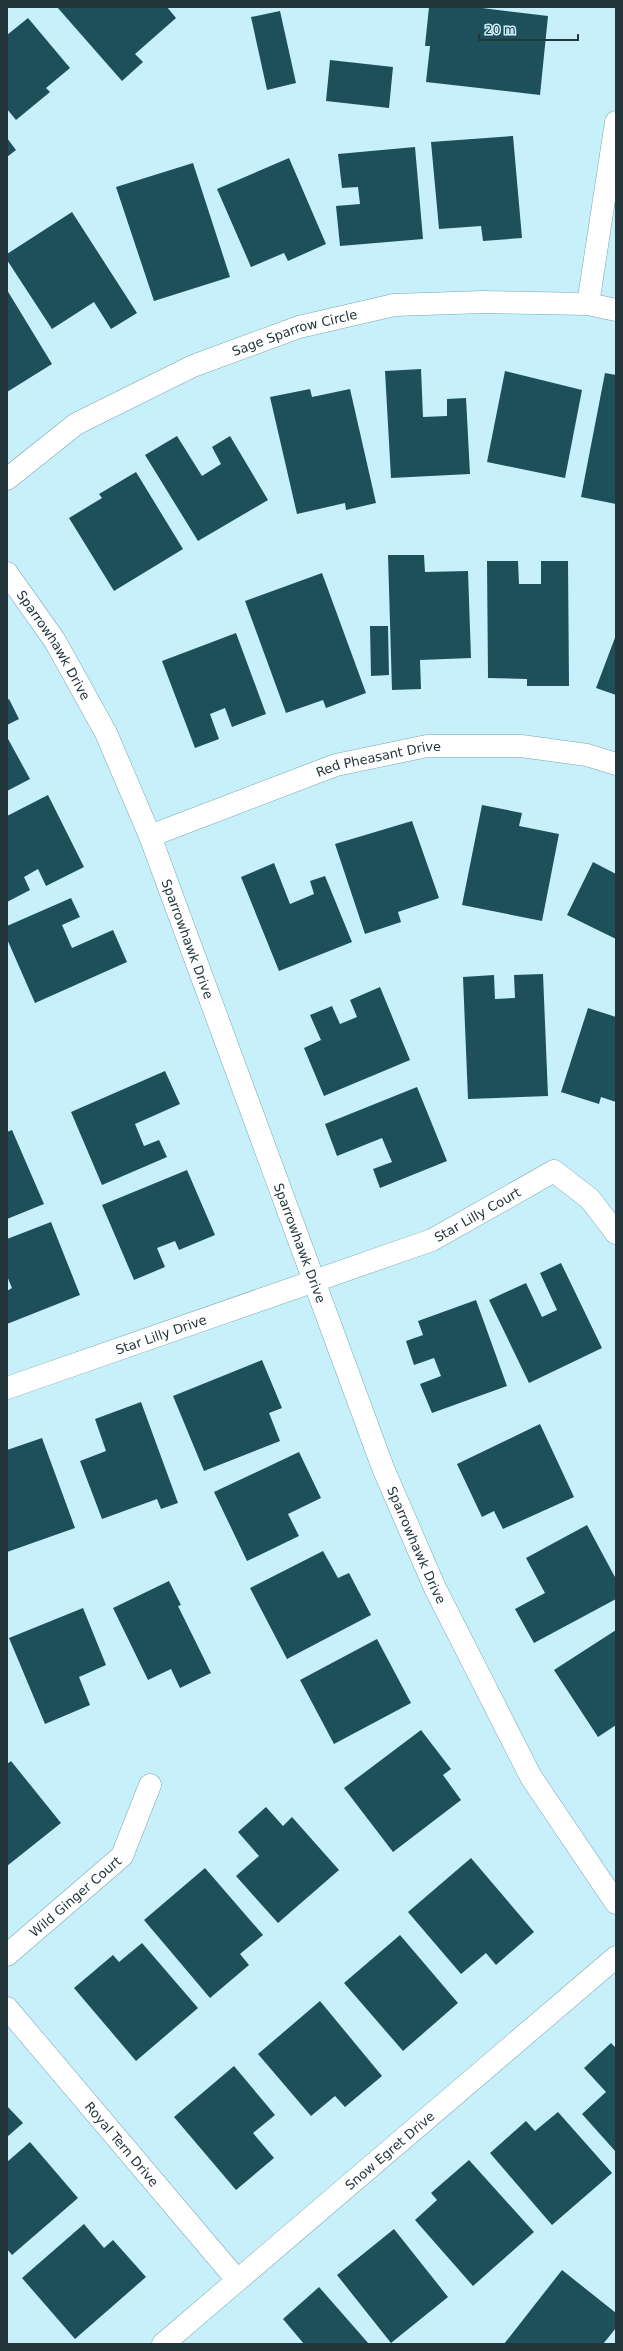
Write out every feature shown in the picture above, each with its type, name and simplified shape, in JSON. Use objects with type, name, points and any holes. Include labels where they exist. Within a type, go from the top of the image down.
[{"type":"street","points":[[588,304],[616,122]]},
{"type":"street","name":"Sage Sparrow Circle","points":[[7,479],[76,424],[193,366],[299,327],[394,305],[483,302],[588,304],[616,310]]},
{"type":"street","name":"Sparrowhawk Drive","points":[[7,573],[55,641],[106,733],[150,836],[383,1468],[435,1588],[531,1777],[616,1903]]},
{"type":"street","name":"Red Pheasant Drive","points":[[150,836],[336,765],[427,746],[521,746],[587,755],[616,764]]},
{"type":"street","name":"Star Lilly Court","points":[[315,1281],[432,1240],[554,1171],[590,1199],[616,1233]]},
{"type":"street","name":"Star Lilly Drive","points":[[7,1388],[315,1281]]},
{"type":"street","name":"Wild Ginger Court","points":[[7,1955],[122,1856],[150,1785]]},
{"type":"street","name":"Snow Egret Drive","points":[[164,2344],[616,1957]]},
{"type":"street","name":"Royal Tern Drive","points":[[7,2008],[237,2280]]},
{"type":"building","points":[[57,7],[167,7],[176,18],[135,54],[143,62],[122,81]]},
{"type":"building","points":[[429,7],[474,7],[548,16],[540,95],[426,82],[430,46],[425,46]]},
{"type":"building","points":[[280,11],[296,83],[267,90],[251,17]]},
{"type":"building","points":[[28,18],[70,68],[46,88],[50,92],[16,120],[7,109],[7,35]]},
{"type":"building","points":[[330,60],[393,67],[389,108],[326,101]]},
{"type":"building","points":[[513,136],[522,238],[483,241],[481,226],[439,229],[431,142]]},
{"type":"building","points":[[7,138],[16,150],[7,157]]},
{"type":"building","points":[[415,147],[423,239],[340,246],[336,206],[360,204],[358,187],[342,188],[338,154]]},
{"type":"building","points":[[289,158],[326,244],[288,261],[284,253],[251,267],[217,189]]},
{"type":"building","points":[[193,163],[230,277],[154,301],[116,187]]},
{"type":"building","points":[[72,212],[137,313],[111,329],[94,302],[52,329],[7,260],[7,254]]},
{"type":"building","points":[[7,290],[52,364],[7,392]]},
{"type":"building","points":[[421,369],[423,417],[447,416],[447,399],[466,398],[470,474],[391,478],[385,371]]},
{"type":"building","points":[[505,371],[582,390],[565,478],[487,462]]},
{"type":"building","points":[[605,373],[616,375],[616,504],[581,497]]},
{"type":"building","points":[[310,389],[312,397],[350,389],[376,503],[346,510],[345,503],[297,514],[270,397]]},
{"type":"building","points":[[177,436],[202,476],[221,464],[212,447],[230,436],[268,500],[198,541],[145,455]]},
{"type":"building","points":[[136,472],[183,549],[114,591],[69,518],[102,498],[99,494]]},
{"type":"building","points":[[388,555],[424,555],[425,572],[468,571],[471,658],[420,660],[421,689],[392,690]]},
{"type":"building","points":[[487,561],[518,561],[519,584],[541,584],[541,561],[568,561],[569,686],[527,686],[527,679],[488,678]]},
{"type":"building","points":[[322,573],[366,693],[326,708],[323,700],[286,713],[245,601]]},
{"type":"building","points":[[370,626],[388,626],[389,675],[371,676]]},
{"type":"building","points":[[236,633],[266,714],[232,727],[225,708],[210,714],[219,739],[195,748],[162,661]]},
{"type":"building","points":[[616,635],[616,695],[596,688]]},
{"type":"building","points":[[9,699],[19,719],[7,725],[7,700]]},
{"type":"building","points":[[7,737],[30,779],[7,791]]},
{"type":"building","points":[[48,795],[84,867],[46,886],[38,869],[24,877],[30,890],[7,902],[7,816]]},
{"type":"building","points":[[482,805],[522,813],[519,826],[559,834],[542,921],[462,905]]},
{"type":"building","points":[[412,821],[439,898],[398,912],[401,922],[365,934],[335,844]]},
{"type":"building","points":[[593,862],[616,874],[616,939],[567,915]]},
{"type":"building","points":[[274,863],[290,904],[314,894],[310,881],[325,876],[352,942],[279,971],[241,877]]},
{"type":"building","points":[[71,898],[80,917],[62,925],[72,948],[113,930],[127,962],[35,1003],[7,939],[7,926]]},
{"type":"building","points":[[543,974],[548,1096],[468,1099],[463,977],[494,975],[495,999],[515,998],[514,975]]},
{"type":"building","points":[[380,987],[410,1060],[324,1096],[304,1048],[321,1040],[310,1015],[332,1006],[340,1024],[357,1017],[350,1000]]},
{"type":"building","points":[[588,1008],[616,1017],[616,1102],[601,1097],[599,1104],[561,1092]]},
{"type":"building","points":[[165,1071],[180,1104],[135,1124],[144,1146],[159,1140],[167,1157],[102,1185],[71,1112]]},
{"type":"building","points":[[417,1087],[447,1161],[380,1188],[373,1169],[392,1162],[382,1138],[337,1156],[325,1124]]},
{"type":"building","points":[[12,1130],[44,1204],[7,1219],[7,1132]]},
{"type":"building","points":[[187,1170],[215,1235],[179,1250],[175,1241],[157,1248],[165,1267],[134,1280],[102,1205]]},
{"type":"building","points":[[51,1222],[80,1295],[7,1324],[7,1291],[12,1288],[7,1276],[7,1239]]},
{"type":"building","points":[[561,1263],[602,1348],[529,1383],[489,1300],[526,1283],[542,1317],[557,1310],[540,1273]]},
{"type":"building","points":[[476,1300],[507,1386],[432,1413],[420,1384],[441,1376],[434,1358],[414,1365],[406,1341],[423,1335],[418,1321]]},
{"type":"building","points":[[262,1360],[282,1408],[269,1413],[280,1441],[204,1471],[173,1396]]},
{"type":"building","points":[[141,1402],[178,1503],[161,1509],[157,1499],[102,1519],[80,1461],[106,1451],[95,1419]]},
{"type":"building","points":[[540,1424],[574,1497],[503,1529],[494,1511],[482,1517],[457,1464]]},
{"type":"building","points":[[42,1438],[75,1528],[7,1552],[7,1450]]},
{"type":"building","points":[[299,1452],[321,1498],[288,1514],[299,1536],[247,1561],[214,1492]]},
{"type":"building","points":[[587,1525],[616,1579],[616,1599],[534,1643],[515,1609],[545,1593],[526,1558]]},
{"type":"building","points":[[323,1551],[338,1578],[349,1573],[371,1615],[287,1659],[250,1588]]},
{"type":"building","points":[[169,1581],[181,1605],[178,1606],[211,1673],[180,1688],[171,1669],[148,1680],[113,1608]]},
{"type":"building","points":[[83,1608],[106,1665],[79,1677],[90,1705],[45,1724],[9,1638]]},
{"type":"building","points":[[616,1630],[616,1725],[598,1737],[554,1670]]},
{"type":"building","points":[[377,1639],[411,1703],[334,1744],[300,1680]]},
{"type":"building","points":[[421,1730],[451,1769],[443,1775],[461,1800],[393,1852],[344,1788]]},
{"type":"building","points":[[11,1761],[61,1823],[7,1866],[7,1764]]},
{"type":"building","points":[[266,1807],[283,1826],[292,1817],[339,1870],[278,1923],[236,1876],[259,1856],[238,1832]]},
{"type":"building","points":[[471,1858],[534,1932],[496,1965],[486,1953],[461,1974],[408,1912]]},
{"type":"building","points":[[205,1868],[263,1935],[240,1954],[249,1965],[210,1998],[144,1920]]},
{"type":"building","points":[[400,1935],[458,2003],[403,2051],[344,1983]]},
{"type":"building","points":[[142,1943],[198,2008],[136,2061],[74,1988],[113,1955],[119,1962]]},
{"type":"building","points":[[320,2001],[382,2076],[345,2107],[335,2096],[311,2116],[258,2054]]},
{"type":"building","points":[[611,2043],[616,2048],[616,2152],[582,2114],[606,2092],[584,2068]]},
{"type":"building","points":[[234,2066],[275,2115],[253,2133],[274,2158],[236,2190],[174,2117]]},
{"type":"building","points":[[7,2106],[23,2123],[7,2137]]},
{"type":"building","points":[[558,2112],[612,2173],[552,2225],[490,2153],[526,2121],[535,2131]]},
{"type":"building","points":[[30,2142],[78,2198],[12,2255],[7,2249],[7,2162]]},
{"type":"building","points":[[469,2160],[534,2232],[473,2286],[415,2220],[437,2200],[431,2193]]},
{"type":"building","points":[[84,2224],[104,2248],[113,2240],[146,2277],[75,2339],[22,2278]]},
{"type":"building","points":[[394,2229],[448,2297],[391,2343],[337,2275]]},
{"type":"building","points":[[562,2270],[616,2313],[616,2328],[603,2344],[504,2344]]},
{"type":"building","points":[[319,2287],[369,2344],[304,2344],[283,2319]]}]
